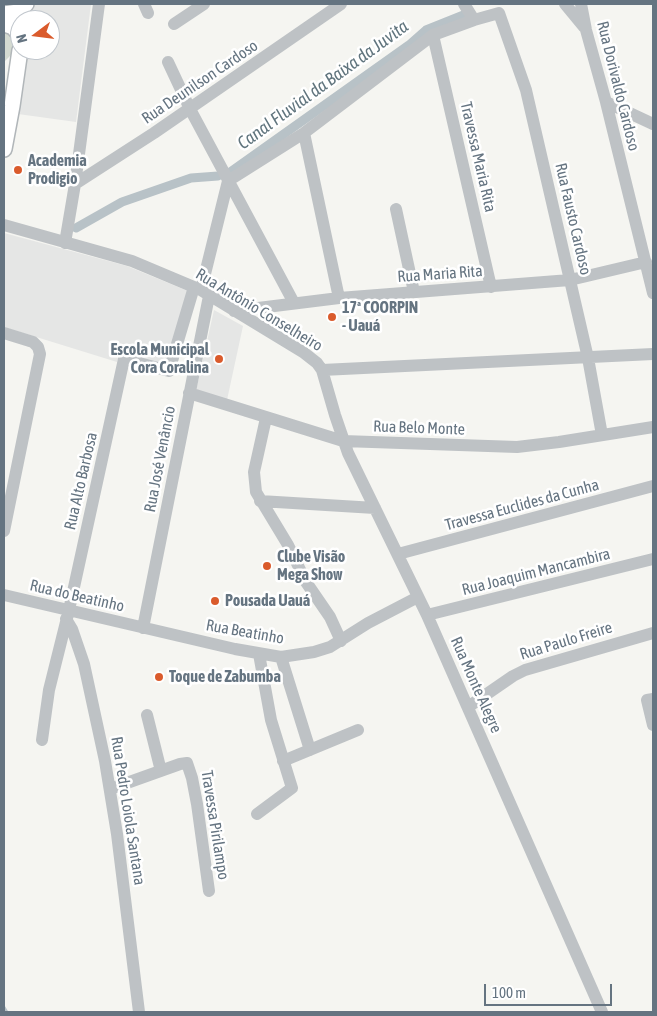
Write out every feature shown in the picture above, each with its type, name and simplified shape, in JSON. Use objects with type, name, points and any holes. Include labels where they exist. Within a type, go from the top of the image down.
[{"type":"main road","points":[[4,14],[18,12],[26,4]]},
{"type":"main road","points":[[4,150],[19,60]]},
{"type":"street","points":[[65,243],[75,184],[99,4]]},
{"type":"street","points":[[174,24],[204,4]]},
{"type":"street","name":"Rua Deunilson Cardoso","points":[[75,184],[190,109],[341,4]]},
{"type":"street","points":[[201,291],[228,181],[304,133],[433,35],[474,20],[464,4]]},
{"type":"street","points":[[565,4],[586,30]]},
{"type":"street","name":"Rua Dorivaldo Cardoso","points":[[581,4],[653,293]]},
{"type":"street","name":"Rua Fausto Cardoso","points":[[474,20],[499,13],[525,85],[588,358],[602,435]]},
{"type":"street","name":"Travessa Maria Rita","points":[[433,35],[491,287]]},
{"type":"street","points":[[168,62],[190,109],[294,303]]},
{"type":"street","points":[[606,102],[653,124]]},
{"type":"street","points":[[304,133],[339,298]]},
{"type":"street","points":[[396,209],[414,292]]},
{"type":"street","name":"Rua Antônio Conselheiro","points":[[4,226],[132,261],[201,291],[310,357],[322,370],[653,354]]},
{"type":"street","name":"Rua Maria Rita","points":[[234,311],[339,298],[570,280],[646,262]]},
{"type":"street","name":"Rua José Venâncio","points":[[143,628],[189,393],[201,291]]},
{"type":"street","name":"Rua Alto Barbosa","points":[[42,740],[50,690],[124,359],[169,371],[201,291]]},
{"type":"street","points":[[4,333],[36,344],[40,349],[4,531]]},
{"type":"street","name":"Rua Monte Alegre","points":[[322,370],[343,442],[427,615],[602,1012]]},
{"type":"street","name":"Rua Belo Monte","points":[[189,393],[343,442],[517,447],[653,427]]},
{"type":"street","points":[[266,418],[254,472],[256,492],[279,530],[306,582],[330,617],[341,641],[368,623],[418,597]]},
{"type":"street","name":"Travessa Euclides da Cunha","points":[[398,554],[653,486]]},
{"type":"street","points":[[260,501],[375,508]]},
{"type":"street","name":"Rua Joaquim Mancambira","points":[[427,615],[653,559]]},
{"type":"street","name":"Rua do Beatinho","points":[[4,595],[68,614],[143,628]]},
{"type":"street","name":"Rua Pedro Loiola Santana","points":[[68,614],[92,696],[110,789],[139,1012]]},
{"type":"street","name":"Rua Beatinho","points":[[143,628],[259,654],[281,657],[314,652],[341,641]]},
{"type":"street","name":"Rua Paulo Freire","points":[[468,707],[513,676],[525,670],[653,633]]},
{"type":"street","points":[[256,814],[292,788],[271,720],[259,654]]},
{"type":"street","points":[[281,657],[310,750]]},
{"type":"street","points":[[653,698],[647,700],[653,725]]},
{"type":"street","points":[[147,715],[161,771]]},
{"type":"street","points":[[283,761],[358,730]]},
{"type":"street","name":"Travessa Pirilampo","points":[[110,789],[185,763],[188,765],[197,804],[209,891]]},
{"type":"shaded area","points":[[33,4],[91,4],[76,122],[18,114],[26,60],[60,60],[60,10],[32,10]]},
{"type":"shaded area","points":[[4,27],[10,34],[10,56],[4,62]]},
{"type":"shaded area","points":[[4,233],[127,266],[188,291],[166,366],[120,354],[117,362],[4,327]]},
{"type":"shaded area","name":"Escola Municipal Cora Coralina","points":[[214,310],[243,326],[227,400],[196,391]]},
{"type":"waterway","name":"Canal Fluvial da Baixa da Juvita","points":[[229,173],[409,45],[426,30],[466,14]]},
{"type":"waterway","name":"Canal Fluvial da Baixa da Juvita","points":[[76,228],[122,202],[191,178],[218,176]]},
{"type":"waterway","points":[[4,1007],[7,1012]]},
{"type":"place","name":"Academia Prodigio","points":[[18,170]]},
{"type":"place","name":"17ª COORPIN - Uauá","points":[[332,317]]},
{"type":"place","name":"Escola Municipal Cora Coralina","points":[[219,359]]},
{"type":"place","name":"Clube Visão Mega Show","points":[[267,566]]},
{"type":"place","name":"Pousada Uauá","points":[[215,601]]},
{"type":"place","name":"Toque de Zabumba","points":[[159,677]]}]
